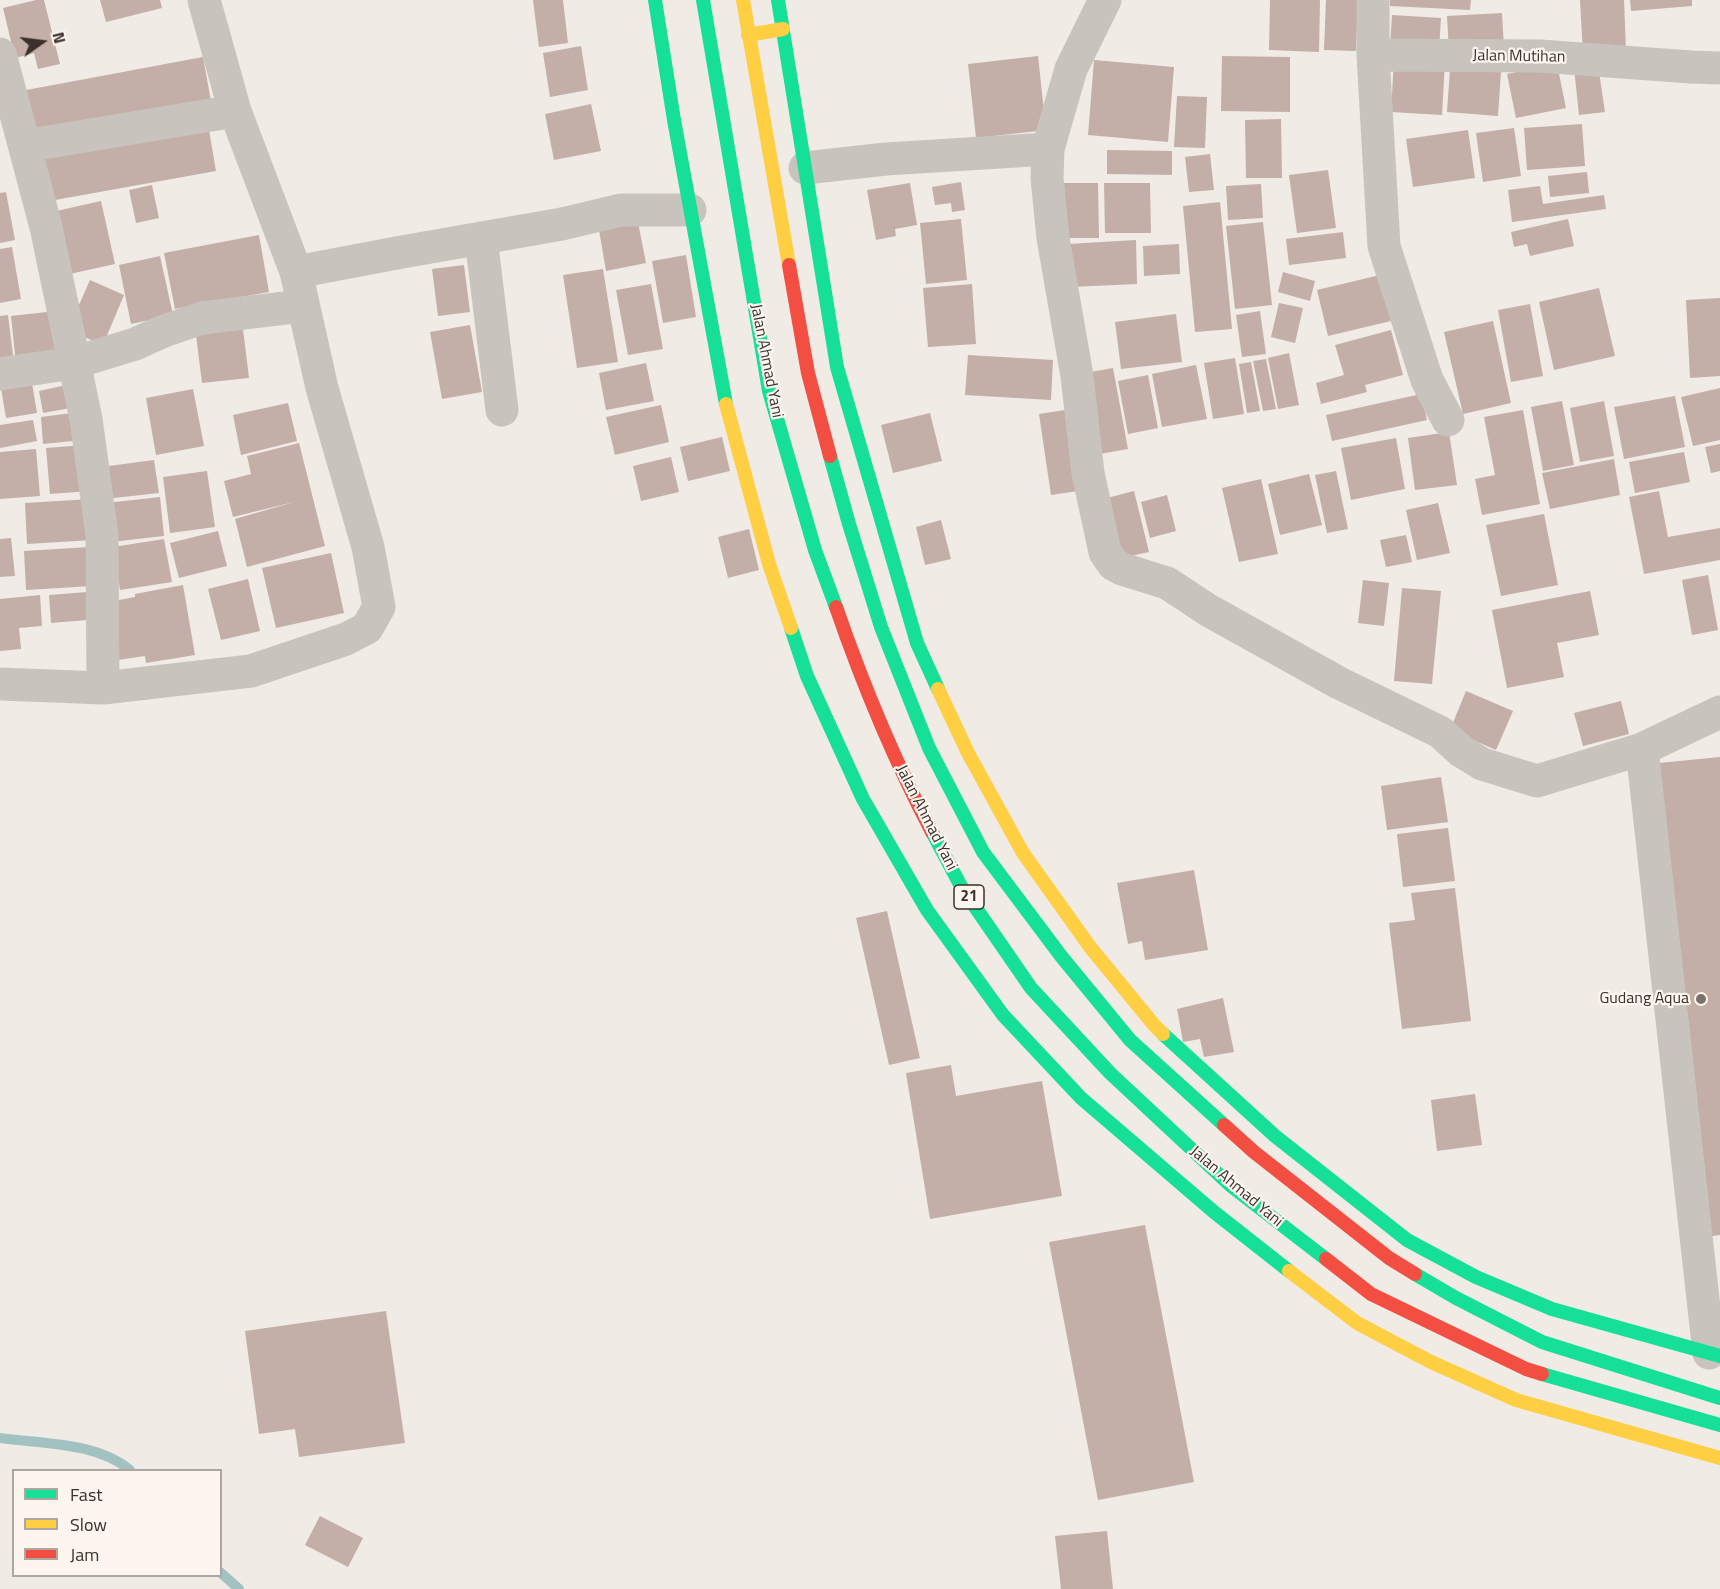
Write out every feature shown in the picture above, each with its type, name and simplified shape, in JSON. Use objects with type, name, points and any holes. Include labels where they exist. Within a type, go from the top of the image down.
[{"type":"main road","points":[[655,0],[724,398],[770,564],[807,676],[862,799],[921,900],[1003,1015],[1081,1098],[1214,1212],[1357,1323],[1431,1362],[1516,1400],[1720,1458]]},
{"type":"main road","name":"Jalan Ahmad Yani","points":[[703,0],[769,391],[815,550],[855,662],[903,777],[962,888],[1031,988],[1110,1073],[1230,1185],[1371,1294],[1526,1369],[1720,1425]]},
{"type":"main road","name":"Jalan Ahmad Yani","points":[[743,0],[808,373],[849,524],[881,627],[929,748],[983,852],[1061,956],[1130,1040],[1254,1152],[1389,1258],[1456,1299],[1542,1342],[1720,1398]]},
{"type":"main road","points":[[778,0],[837,367],[917,643],[968,753],[1023,853],[1090,947],[1154,1025],[1275,1136],[1407,1240],[1476,1276],[1552,1309],[1715,1355]]},
{"type":"main road","points":[[748,35],[783,29]]},
{"type":"street","points":[[0,684],[103,688],[251,671],[346,639],[367,628],[379,607],[368,547],[322,388],[296,272],[235,111],[204,0]]},
{"type":"street","points":[[1105,0],[1071,69],[1048,149],[1047,178],[1053,238],[1077,376],[1088,473],[1105,552],[1113,564],[1122,570],[1167,583],[1208,610],[1339,683],[1440,732],[1461,751],[1482,764],[1537,781],[1642,749],[1720,712]]},
{"type":"street","points":[[1372,0],[1384,246],[1427,380],[1448,420]]},
{"type":"street","points":[[0,54],[46,227],[86,418],[102,535],[103,688]]},
{"type":"street","name":"Jalan Mutihan","points":[[1373,55],[1540,56],[1720,68]]},
{"type":"street","points":[[25,146],[235,111]]},
{"type":"street","points":[[805,168],[886,159],[1048,149]]},
{"type":"street","points":[[296,272],[562,224],[621,210],[690,210]]},
{"type":"street","points":[[481,238],[502,410]]},
{"type":"street","points":[[0,374],[73,363],[135,344],[202,318],[302,306]]},
{"type":"street","points":[[1642,749],[1715,1355]]},
{"type":"building","points":[[44,0],[60,64],[38,69],[34,53],[15,58],[3,8]]},
{"type":"building","points":[[100,0],[160,0],[162,8],[106,22]]},
{"type":"building","points":[[533,0],[563,0],[568,43],[539,47]]},
{"type":"building","points":[[1270,0],[1320,0],[1319,52],[1269,50]]},
{"type":"building","points":[[1326,0],[1358,0],[1356,51],[1324,50]]},
{"type":"building","points":[[1390,0],[1471,0],[1470,10],[1390,6]]},
{"type":"building","points":[[1580,0],[1624,0],[1626,51],[1583,54]]},
{"type":"building","points":[[1630,0],[1692,0],[1692,6],[1631,11]]},
{"type":"building","points":[[1502,13],[1504,49],[1449,51],[1447,16]]},
{"type":"building","points":[[1392,15],[1441,18],[1439,50],[1390,47]]},
{"type":"building","points":[[581,46],[588,90],[550,97],[543,53]]},
{"type":"building","points":[[1038,56],[1046,130],[976,138],[968,64]]},
{"type":"building","points":[[1222,56],[1290,57],[1290,112],[1221,111]]},
{"type":"building","points":[[203,57],[212,107],[30,140],[21,91]]},
{"type":"building","points":[[1394,59],[1445,62],[1442,115],[1391,112]]},
{"type":"building","points":[[1094,60],[1174,67],[1168,142],[1088,135]]},
{"type":"building","points":[[1557,64],[1566,108],[1516,118],[1507,74]]},
{"type":"building","points":[[1598,65],[1605,112],[1579,115],[1574,68]]},
{"type":"building","points":[[1450,69],[1501,72],[1498,116],[1447,112]]},
{"type":"building","points":[[1177,96],[1207,97],[1205,148],[1174,147]]},
{"type":"building","points":[[591,104],[601,151],[554,160],[545,114]]},
{"type":"building","points":[[1281,119],[1282,178],[1246,178],[1245,120]]},
{"type":"building","points":[[208,124],[216,171],[44,202],[36,156]]},
{"type":"building","points":[[1582,124],[1585,166],[1527,170],[1524,128]]},
{"type":"building","points":[[1514,128],[1521,176],[1483,182],[1476,133]]},
{"type":"building","points":[[1468,130],[1475,178],[1413,187],[1406,139]]},
{"type":"building","points":[[1107,150],[1172,151],[1172,175],[1107,174]]},
{"type":"building","points":[[1210,154],[1214,190],[1189,192],[1185,157]]},
{"type":"building","points":[[1328,170],[1336,228],[1297,233],[1289,175]]},
{"type":"building","points":[[1587,172],[1589,193],[1550,197],[1548,176]]},
{"type":"building","points":[[961,182],[965,210],[952,212],[951,203],[935,205],[932,187]]},
{"type":"building","points":[[910,183],[917,225],[895,229],[896,236],[876,240],[867,190]]},
{"type":"building","points":[[1057,183],[1098,183],[1099,238],[1057,238]]},
{"type":"building","points":[[1104,183],[1150,183],[1151,233],[1105,233]]},
{"type":"building","points":[[1261,184],[1263,218],[1228,220],[1226,186]]},
{"type":"building","points":[[152,185],[159,218],[136,223],[129,190]]},
{"type":"building","points":[[1540,186],[1543,204],[1604,195],[1606,209],[1512,222],[1508,190]]},
{"type":"building","points":[[6,192],[15,240],[0,243],[0,193]]},
{"type":"building","points":[[101,201],[115,264],[65,275],[52,212]]},
{"type":"building","points":[[1220,202],[1232,329],[1195,332],[1183,206]]},
{"type":"building","points":[[637,217],[646,263],[606,271],[598,224]]},
{"type":"building","points":[[961,219],[967,280],[926,284],[920,223]]},
{"type":"building","points":[[1568,219],[1574,246],[1530,256],[1527,244],[1514,247],[1511,232]]},
{"type":"building","points":[[1263,222],[1272,305],[1235,309],[1226,226]]},
{"type":"building","points":[[1343,232],[1346,258],[1289,265],[1286,239]]},
{"type":"building","points":[[259,235],[269,292],[175,309],[164,253]]},
{"type":"building","points":[[1136,240],[1137,284],[1071,287],[1068,244]]},
{"type":"building","points":[[1179,244],[1180,274],[1144,276],[1143,246]]},
{"type":"building","points":[[12,247],[21,299],[0,303],[0,249]]},
{"type":"building","points":[[686,255],[696,317],[663,323],[652,261]]},
{"type":"building","points":[[160,256],[173,315],[131,324],[119,265]]},
{"type":"building","points":[[464,265],[470,312],[438,316],[432,269]]},
{"type":"building","points":[[603,269],[618,362],[577,368],[563,275]]},
{"type":"building","points":[[1283,272],[1315,281],[1310,301],[1278,292]]},
{"type":"building","points":[[1380,275],[1391,321],[1328,336],[1317,290]]},
{"type":"building","points":[[90,280],[124,295],[103,345],[68,330]]},
{"type":"building","points":[[651,284],[663,349],[628,355],[616,290]]},
{"type":"building","points":[[972,284],[976,344],[928,347],[923,288]]},
{"type":"building","points":[[1599,288],[1615,356],[1554,370],[1539,302]]},
{"type":"building","points":[[1720,298],[1720,376],[1690,378],[1686,300]]},
{"type":"building","points":[[1279,303],[1303,308],[1295,343],[1271,337]]},
{"type":"building","points":[[1530,304],[1543,376],[1511,382],[1498,310]]},
{"type":"building","points":[[56,311],[61,359],[16,364],[11,316]]},
{"type":"building","points":[[1260,311],[1266,354],[1242,357],[1236,315]]},
{"type":"building","points":[[1176,314],[1182,362],[1121,369],[1115,322]]},
{"type":"building","points":[[8,315],[14,363],[0,364],[0,316]]},
{"type":"building","points":[[1493,321],[1511,403],[1463,414],[1444,332]]},
{"type":"building","points":[[470,325],[482,392],[442,399],[430,332]]},
{"type":"building","points":[[243,329],[249,378],[202,383],[196,335]]},
{"type":"building","points":[[1391,330],[1403,375],[1365,385],[1367,392],[1321,404],[1316,383],[1344,375],[1335,345]]},
{"type":"building","points":[[1289,353],[1299,405],[1278,409],[1268,358]]},
{"type":"building","points":[[968,355],[1053,360],[1051,400],[965,395]]},
{"type":"building","points":[[1235,358],[1244,414],[1213,419],[1204,363]]},
{"type":"building","points":[[1266,359],[1276,409],[1263,411],[1253,361]]},
{"type":"building","points":[[1251,362],[1260,411],[1247,413],[1239,364]]},
{"type":"building","points":[[646,363],[654,401],[606,410],[599,373]]},
{"type":"building","points":[[1196,365],[1207,419],[1162,427],[1152,374]]},
{"type":"building","points":[[1113,368],[1128,449],[1094,455],[1079,374]]},
{"type":"building","points":[[1148,375],[1158,428],[1128,434],[1118,381]]},
{"type":"building","points":[[32,383],[37,413],[6,418],[1,388]]},
{"type":"building","points":[[71,384],[76,407],[43,413],[39,391]]},
{"type":"building","points":[[1720,388],[1720,440],[1693,446],[1681,397]]},
{"type":"building","points":[[193,389],[204,446],[156,455],[146,398]]},
{"type":"building","points":[[1421,394],[1427,420],[1332,441],[1326,415]]},
{"type":"building","points":[[1675,396],[1685,447],[1624,459],[1614,407]]},
{"type":"building","points":[[1562,401],[1574,465],[1543,471],[1531,407]]},
{"type":"building","points":[[1604,401],[1614,456],[1580,462],[1570,408]]},
{"type":"building","points":[[288,403],[297,441],[241,455],[233,415]]},
{"type":"building","points":[[661,405],[669,442],[615,455],[606,417]]},
{"type":"building","points":[[1072,409],[1085,490],[1051,495],[1039,414]]},
{"type":"building","points":[[1523,410],[1540,504],[1482,515],[1475,479],[1495,475],[1484,417]]},
{"type":"building","points":[[80,412],[83,440],[43,444],[41,417]]},
{"type":"building","points":[[930,413],[942,461],[893,473],[881,425]]},
{"type":"building","points":[[33,420],[37,441],[0,448],[0,425]]},
{"type":"building","points":[[1449,432],[1457,485],[1415,490],[1408,438]]},
{"type":"building","points":[[722,437],[730,471],[688,481],[680,447]]},
{"type":"building","points":[[1396,438],[1405,489],[1351,500],[1341,448]]},
{"type":"building","points":[[299,443],[325,546],[247,567],[235,519],[294,502],[233,517],[224,481],[251,474],[247,456]]},
{"type":"building","points":[[1720,444],[1720,471],[1711,473],[1705,447]]},
{"type":"building","points":[[85,445],[89,491],[50,494],[46,448]]},
{"type":"building","points":[[36,449],[40,496],[0,499],[0,452]]},
{"type":"building","points":[[1684,452],[1690,482],[1635,493],[1629,462]]},
{"type":"building","points":[[671,457],[679,492],[641,501],[633,466]]},
{"type":"building","points":[[1614,459],[1620,495],[1550,509],[1542,473]]},
{"type":"building","points":[[154,460],[159,493],[105,499],[101,467]]},
{"type":"building","points":[[207,471],[215,527],[170,533],[163,477]]},
{"type":"building","points":[[1336,471],[1348,529],[1327,533],[1315,475]]},
{"type":"building","points":[[1309,474],[1322,525],[1280,535],[1268,484]]},
{"type":"building","points":[[1261,479],[1278,554],[1239,562],[1222,488]]},
{"type":"building","points":[[1134,491],[1149,552],[1117,559],[1103,499]]},
{"type":"building","points":[[1659,491],[1668,537],[1720,528],[1720,560],[1644,574],[1629,497]]},
{"type":"building","points":[[1167,495],[1176,531],[1150,538],[1141,502]]},
{"type":"building","points":[[160,497],[164,536],[111,542],[106,503]]},
{"type":"building","points":[[91,499],[93,540],[27,544],[25,503]]},
{"type":"building","points":[[1438,503],[1450,553],[1417,560],[1406,510]]},
{"type":"building","points":[[1544,514],[1558,585],[1501,596],[1486,525]]},
{"type":"building","points":[[941,520],[951,559],[925,565],[916,527]]},
{"type":"building","points":[[749,529],[759,570],[728,578],[718,537]]},
{"type":"building","points":[[218,531],[227,566],[179,578],[170,543]]},
{"type":"building","points":[[1406,535],[1412,562],[1386,567],[1380,540]]},
{"type":"building","points":[[11,538],[15,576],[0,577],[0,539]]},
{"type":"building","points":[[164,539],[172,582],[120,590],[113,547]]},
{"type":"building","points":[[90,547],[92,586],[26,590],[24,551]]},
{"type":"building","points":[[331,553],[344,613],[276,628],[262,568]]},
{"type":"building","points":[[1708,575],[1718,630],[1692,635],[1682,580]]},
{"type":"building","points":[[248,579],[260,631],[221,640],[208,589]]},
{"type":"building","points":[[1363,580],[1389,583],[1384,626],[1358,623]]},
{"type":"building","points":[[183,585],[195,655],[146,663],[145,656],[118,660],[108,602],[135,597],[135,594]]},
{"type":"building","points":[[1402,588],[1441,591],[1432,684],[1394,681]]},
{"type":"building","points":[[1590,591],[1599,635],[1557,643],[1564,677],[1507,688],[1492,610]]},
{"type":"building","points":[[87,592],[88,620],[51,623],[49,595]]},
{"type":"building","points":[[40,595],[42,626],[19,628],[21,649],[0,651],[0,599]]},
{"type":"building","points":[[1466,691],[1513,711],[1496,750],[1450,730]]},
{"type":"building","points":[[1621,701],[1629,734],[1583,746],[1574,713]]},
{"type":"building","name":"Gudang Aqua","points":[[1720,757],[1720,1235],[1706,1237],[1659,763]]},
{"type":"building","points":[[1441,777],[1448,822],[1387,830],[1381,786]]},
{"type":"building","points":[[1448,828],[1455,881],[1403,887],[1397,834]]},
{"type":"building","points":[[1194,870],[1208,950],[1145,960],[1142,941],[1128,944],[1117,883]]},
{"type":"building","points":[[1455,888],[1471,1021],[1402,1029],[1389,923],[1415,920],[1411,893]]},
{"type":"building","points":[[887,911],[920,1058],[889,1065],[856,918]]},
{"type":"building","points":[[1223,998],[1234,1052],[1204,1057],[1200,1039],[1183,1042],[1177,1009]]},
{"type":"building","points":[[951,1065],[956,1096],[1042,1081],[1062,1196],[930,1219],[906,1073]]},
{"type":"building","points":[[1475,1094],[1482,1145],[1437,1151],[1431,1100]]},
{"type":"building","points":[[1145,1225],[1194,1482],[1098,1500],[1049,1242]]},
{"type":"building","points":[[386,1311],[405,1443],[299,1457],[295,1429],[259,1434],[245,1331]]},
{"type":"building","points":[[320,1516],[363,1538],[348,1567],[305,1545]]},
{"type":"building","points":[[1107,1531],[1113,1589],[1061,1589],[1055,1536]]},
{"type":"waterway","points":[[0,1438],[85,1449],[101,1454],[128,1469]]},
{"type":"waterway","points":[[222,1574],[239,1589]]},
{"type":"traffic: fast","points":[[655,0],[674,120],[726,404]]},
{"type":"traffic: fast","points":[[703,0],[769,391],[815,550],[836,607]]},
{"type":"traffic: fast","points":[[778,0],[837,367],[917,643],[938,689]]},
{"type":"traffic: fast","points":[[830,456],[881,627],[929,748],[983,852],[1061,956],[1130,1040],[1224,1125]]},
{"type":"traffic: fast","points":[[791,628],[807,676],[863,799],[927,910],[1003,1015],[1081,1098],[1214,1212],[1289,1271]]},
{"type":"traffic: fast","points":[[932,832],[962,888],[1031,988],[1110,1073],[1230,1185],[1326,1259]]},
{"type":"traffic: fast","points":[[1163,1034],[1275,1136],[1407,1240],[1476,1277],[1552,1309],[1720,1356]]},
{"type":"traffic: fast","points":[[1415,1274],[1456,1298],[1542,1342],[1720,1398]]},
{"type":"traffic: fast","points":[[1542,1374],[1720,1425]]},
{"type":"traffic: slow","points":[[743,0],[789,265]]},
{"type":"traffic: slow","points":[[748,35],[783,29]]},
{"type":"traffic: slow","points":[[726,404],[769,564],[791,628]]},
{"type":"traffic: slow","points":[[938,689],[968,753],[1023,853],[1090,947],[1163,1034]]},
{"type":"traffic: slow","points":[[1289,1271],[1357,1323],[1431,1362],[1516,1400],[1720,1458]]},
{"type":"traffic: jam","points":[[789,265],[808,373],[830,456]]},
{"type":"traffic: jam","points":[[836,607],[880,722],[932,832]]},
{"type":"traffic: jam","points":[[1224,1125],[1254,1152],[1389,1258],[1415,1274]]},
{"type":"traffic: jam","points":[[1326,1259],[1371,1294],[1526,1369],[1542,1374]]},
{"type":"place","name":"Gudang Aqua","points":[[1701,999]]}]
